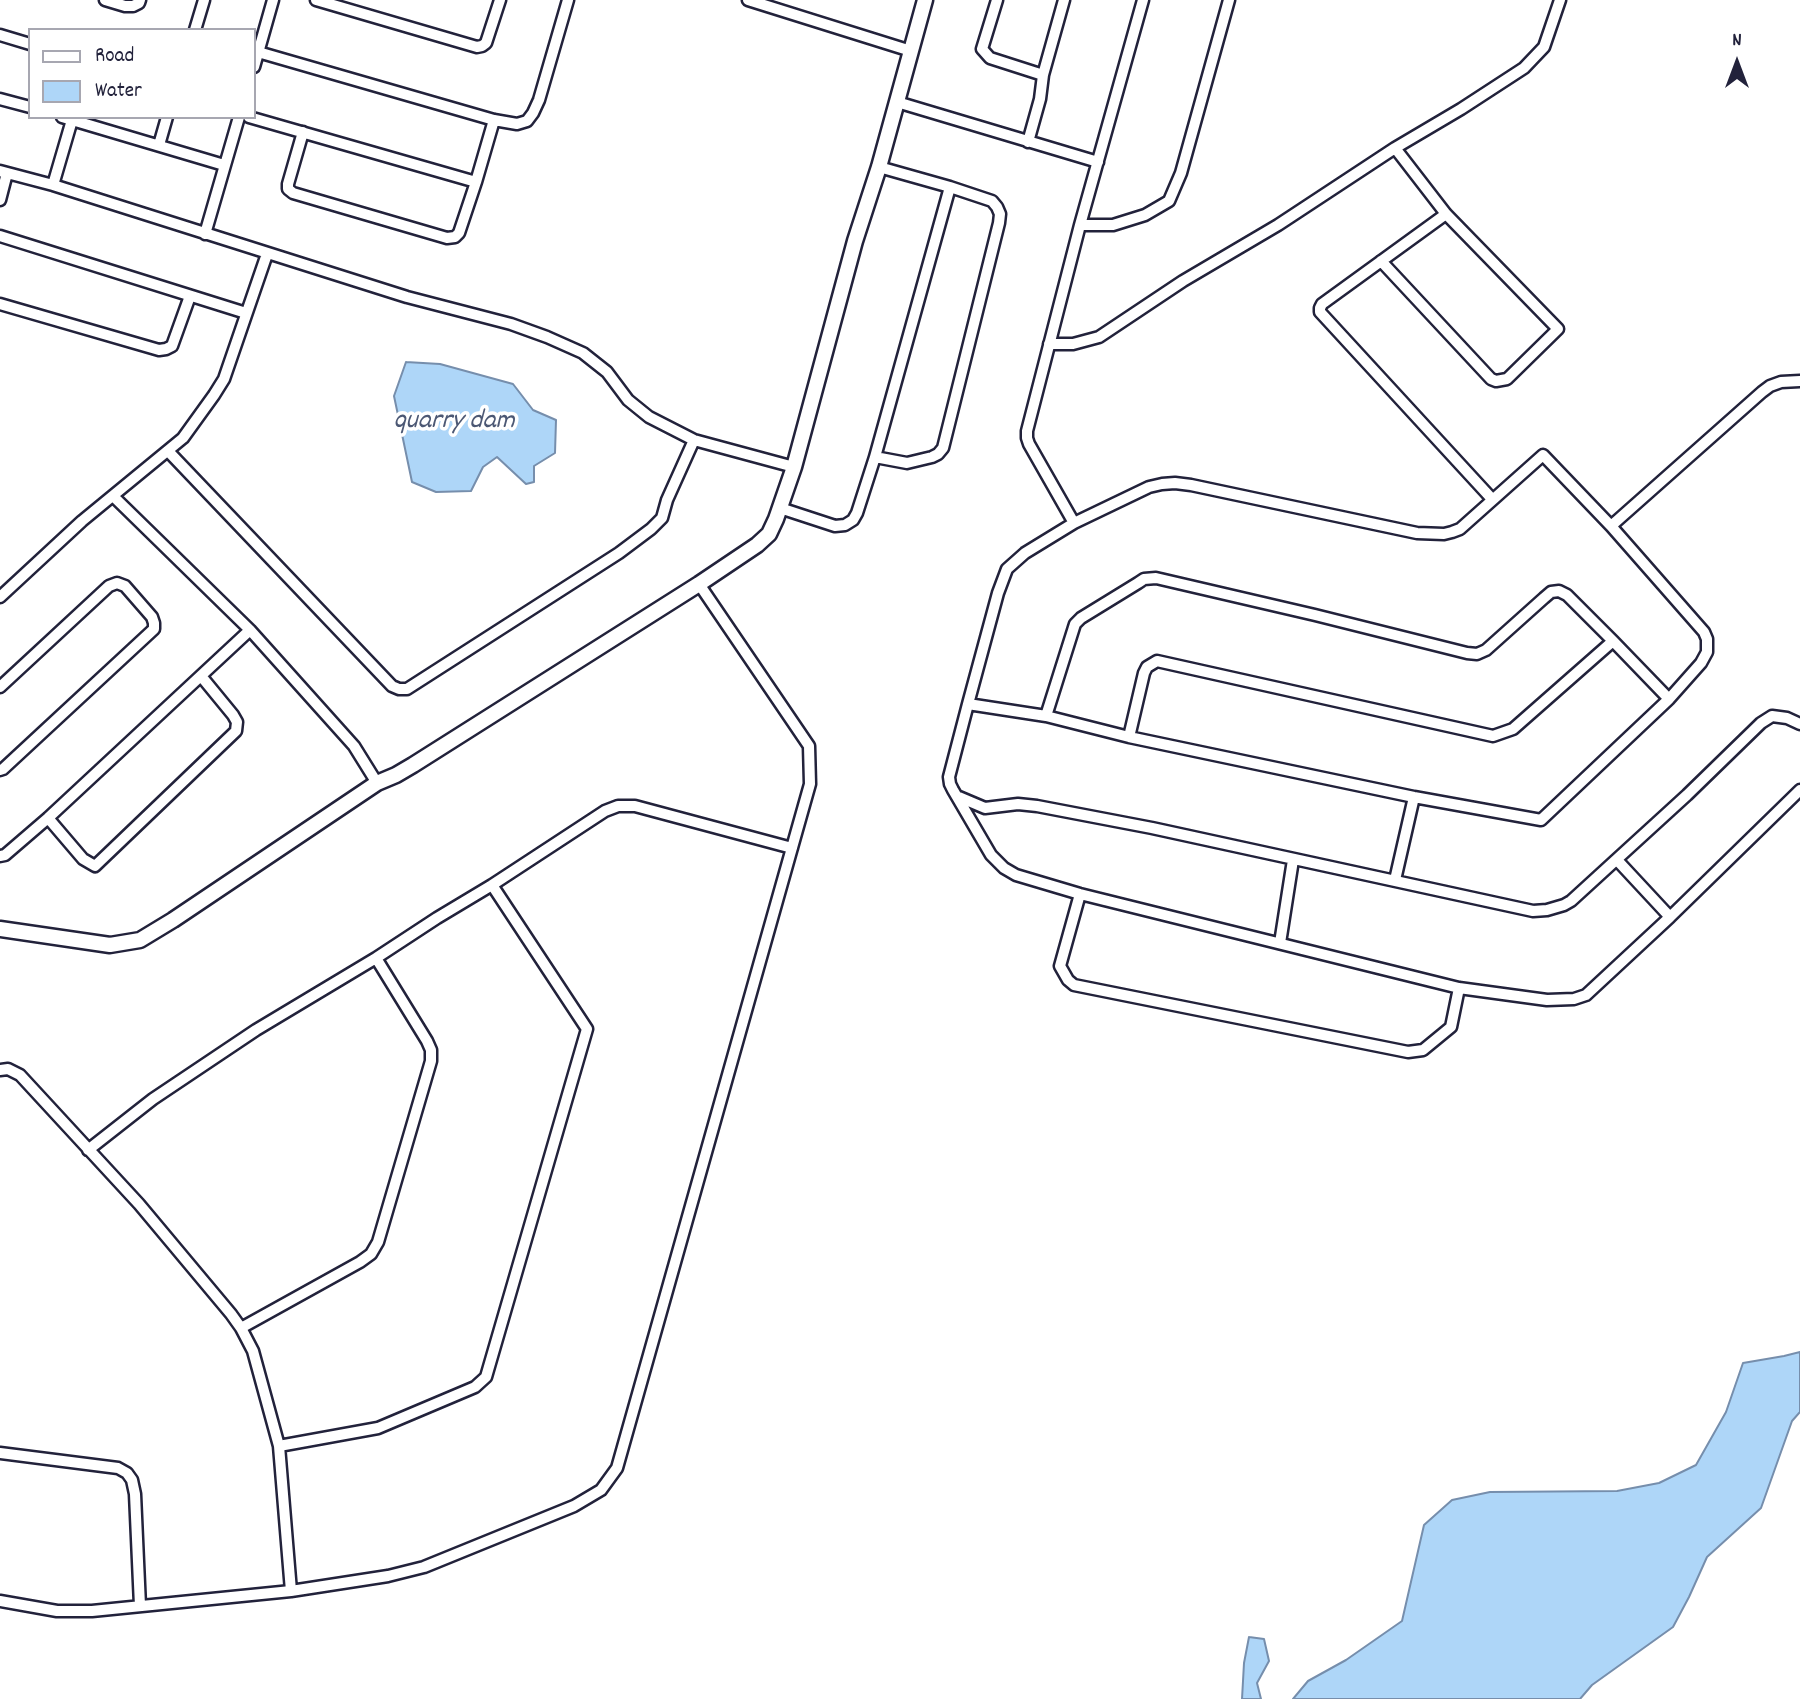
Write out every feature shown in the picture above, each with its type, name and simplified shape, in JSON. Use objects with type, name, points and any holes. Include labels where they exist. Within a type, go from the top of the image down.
[{"type":"street","points":[[105,0],[125,6],[133,6],[140,0]]},
{"type":"street","points":[[196,28],[204,0]]},
{"type":"street","points":[[256,60],[273,0]]},
{"type":"street","points":[[316,0],[339,3],[477,47],[486,43],[500,0]]},
{"type":"street","points":[[258,52],[494,120],[517,124],[527,121],[539,100],[568,0]]},
{"type":"street","points":[[748,0],[911,51]]},
{"type":"street","points":[[0,929],[110,946],[140,940],[377,783],[397,775],[699,584],[769,534],[794,467],[855,241],[879,167],[925,0]]},
{"type":"street","points":[[997,0],[982,49],[990,58],[1043,75]]},
{"type":"street","points":[[1028,142],[1064,0]]},
{"type":"street","points":[[1074,523],[1027,438],[1027,430],[1080,225],[1143,0]]},
{"type":"street","points":[[1080,225],[1113,225],[1145,215],[1169,201],[1181,173],[1229,0]]},
{"type":"street","points":[[1049,344],[1073,344],[1099,337],[1183,281],[1278,225],[1524,68],[1544,47],[1560,0]]},
{"type":"street","points":[[0,35],[28,43]]},
{"type":"street","points":[[0,99],[28,106]]},
{"type":"street","points":[[897,102],[1098,162]]},
{"type":"street","points":[[53,185],[67,119],[224,166]]},
{"type":"street","points":[[159,145],[166,119]]},
{"type":"street","points":[[205,234],[238,119]]},
{"type":"street","points":[[256,119],[476,183]]},
{"type":"street","points":[[303,132],[288,190],[447,238],[455,237],[459,233],[494,120]]},
{"type":"street","points":[[1381,261],[1491,379],[1496,381],[1507,379],[1558,330],[1446,214],[1395,148]]},
{"type":"street","points":[[875,457],[907,463],[932,457],[943,448],[1000,214],[992,201],[879,167]]},
{"type":"street","points":[[0,200],[4,172],[407,297],[511,324],[583,353],[607,372],[628,400],[649,417],[694,440],[794,467]]},
{"type":"street","points":[[780,508],[835,526],[845,525],[853,520],[857,513],[950,187]]},
{"type":"street","points":[[1446,214],[1322,304],[1320,312],[1492,499]]},
{"type":"street","points":[[0,236],[246,313]]},
{"type":"street","points":[[0,597],[82,521],[183,438],[224,379],[267,254]]},
{"type":"street","points":[[0,304],[159,350],[172,346],[190,296]]},
{"type":"street","points":[[1611,526],[1762,391],[1781,382],[1800,382]]},
{"type":"street","points":[[168,451],[392,685],[407,689],[652,529],[662,518],[667,500],[694,440]]},
{"type":"street","points":[[968,704],[1046,716],[1129,737],[1414,797],[1541,820],[1669,699],[1701,663],[1707,652],[1704,632],[1611,526],[1543,455],[1460,529],[1444,534],[1418,533],[1191,485],[1162,484],[1149,487],[1074,523],[1025,553],[1007,569],[998,593],[968,704],[949,778],[991,855],[1016,875],[1080,894],[1459,988],[1548,1000],[1574,999],[1586,995],[1800,790]]},
{"type":"street","points":[[113,496],[250,630],[354,747],[377,783]]},
{"type":"street","points":[[1046,716],[1075,624],[1144,579],[1156,578],[1477,654],[1486,650],[1544,598],[1559,591],[1567,595],[1614,641],[1669,699]]},
{"type":"street","points":[[0,687],[109,586],[117,583],[125,586],[152,617],[154,629],[0,769]]},
{"type":"street","points":[[0,1601],[75,1612],[291,1591],[388,1576],[424,1567],[574,1506],[601,1489],[617,1468],[810,784],[809,746],[699,584]]},
{"type":"street","points":[[0,856],[5,855],[48,818],[250,630]]},
{"type":"street","points":[[1129,737],[1144,673],[1147,667],[1157,661],[1493,736],[1513,729],[1614,641]]},
{"type":"street","points":[[48,818],[83,859],[95,866],[236,731],[237,722],[233,715],[201,676]]},
{"type":"street","points":[[958,797],[985,808],[1018,804],[1037,806],[1152,828],[1533,911],[1546,910],[1571,901],[1761,723],[1772,716],[1787,718],[1800,724]]},
{"type":"street","points":[[1395,880],[1414,797]]},
{"type":"street","points":[[88,1150],[164,1091],[256,1030],[376,958],[605,811],[618,806],[635,806],[792,848]]},
{"type":"street","points":[[1280,943],[1293,860]]},
{"type":"street","points":[[1617,860],[1670,917]]},
{"type":"street","points":[[279,1446],[378,1428],[475,1387],[486,1377],[587,1029],[492,885]]},
{"type":"street","points":[[1080,894],[1060,966],[1073,985],[1408,1052],[1423,1050],[1451,1027],[1459,988]]},
{"type":"street","points":[[240,1328],[360,1262],[371,1254],[378,1242],[431,1061],[431,1050],[376,958]]},
{"type":"street","points":[[0,1070],[8,1069],[19,1075],[139,1205],[231,1314],[253,1351],[279,1446],[291,1591]]},
{"type":"street","points":[[0,1453],[118,1468],[127,1472],[135,1493],[140,1606]]},
{"type":"water","name":"quarry dam","points":[[406,362],[440,364],[513,384],[533,410],[556,420],[555,453],[534,466],[534,482],[526,484],[497,457],[483,467],[471,491],[436,492],[412,482],[394,396]]},
{"type":"water","points":[[1800,1352],[1800,1412],[1792,1421],[1761,1508],[1707,1557],[1673,1627],[1592,1685],[1580,1699],[1293,1699],[1308,1681],[1346,1660],[1402,1621],[1424,1525],[1452,1500],[1490,1492],[1617,1491],[1659,1483],[1696,1465],[1726,1412],[1743,1363]]},
{"type":"water","points":[[1249,1637],[1264,1639],[1269,1661],[1257,1683],[1261,1699],[1242,1699]]}]
